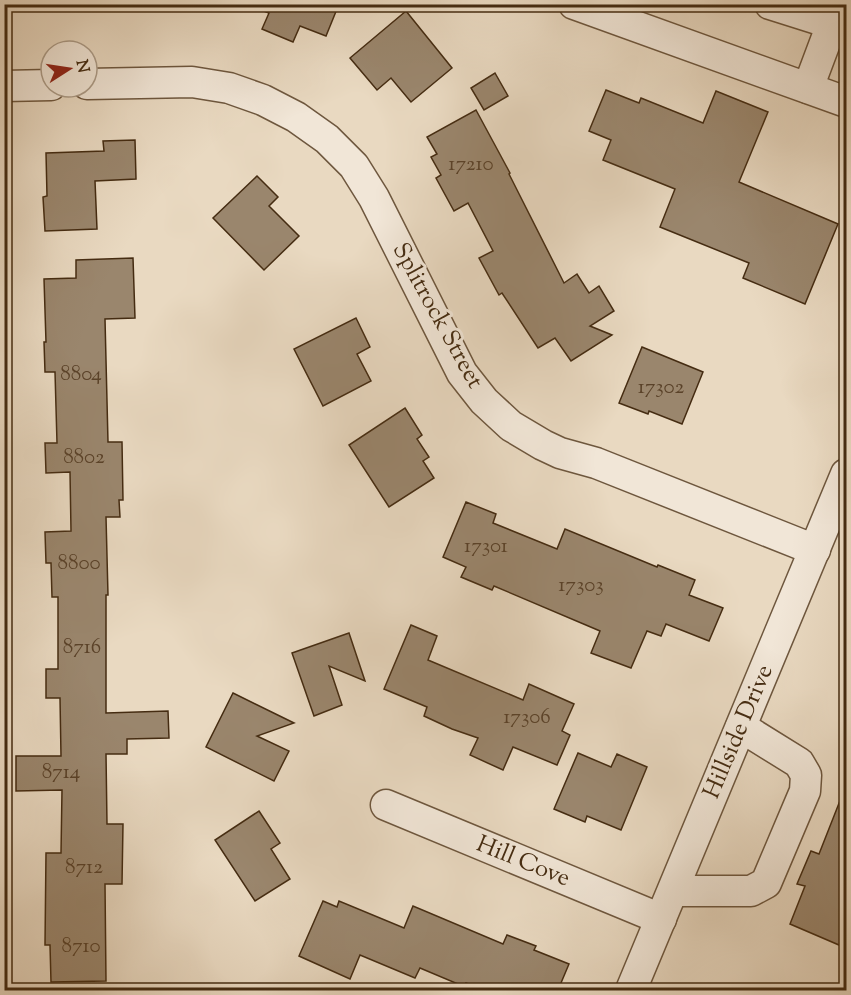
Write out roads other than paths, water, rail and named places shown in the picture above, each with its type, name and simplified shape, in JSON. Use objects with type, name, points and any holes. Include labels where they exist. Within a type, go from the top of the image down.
[{"type":"street","points":[[574,4],[846,102]]},
{"type":"street","points":[[770,4],[839,26],[808,88]]},
{"type":"street","name":"Splitrock Street","points":[[99,84],[192,82],[229,88],[263,100],[296,117],[327,139],[354,166],[374,198],[462,373],[484,401],[511,426],[543,446],[560,453],[596,462],[815,549]]},
{"type":"street","points":[[4,86],[39,85]]},
{"type":"street","name":"Hillside Drive","points":[[631,990],[815,549],[839,514],[846,474]]},
{"type":"street","points":[[673,891],[751,891],[766,883],[805,790],[806,775],[799,763],[741,727]]},
{"type":"street","name":"Hill Cove","points":[[386,805],[661,918]]}]
